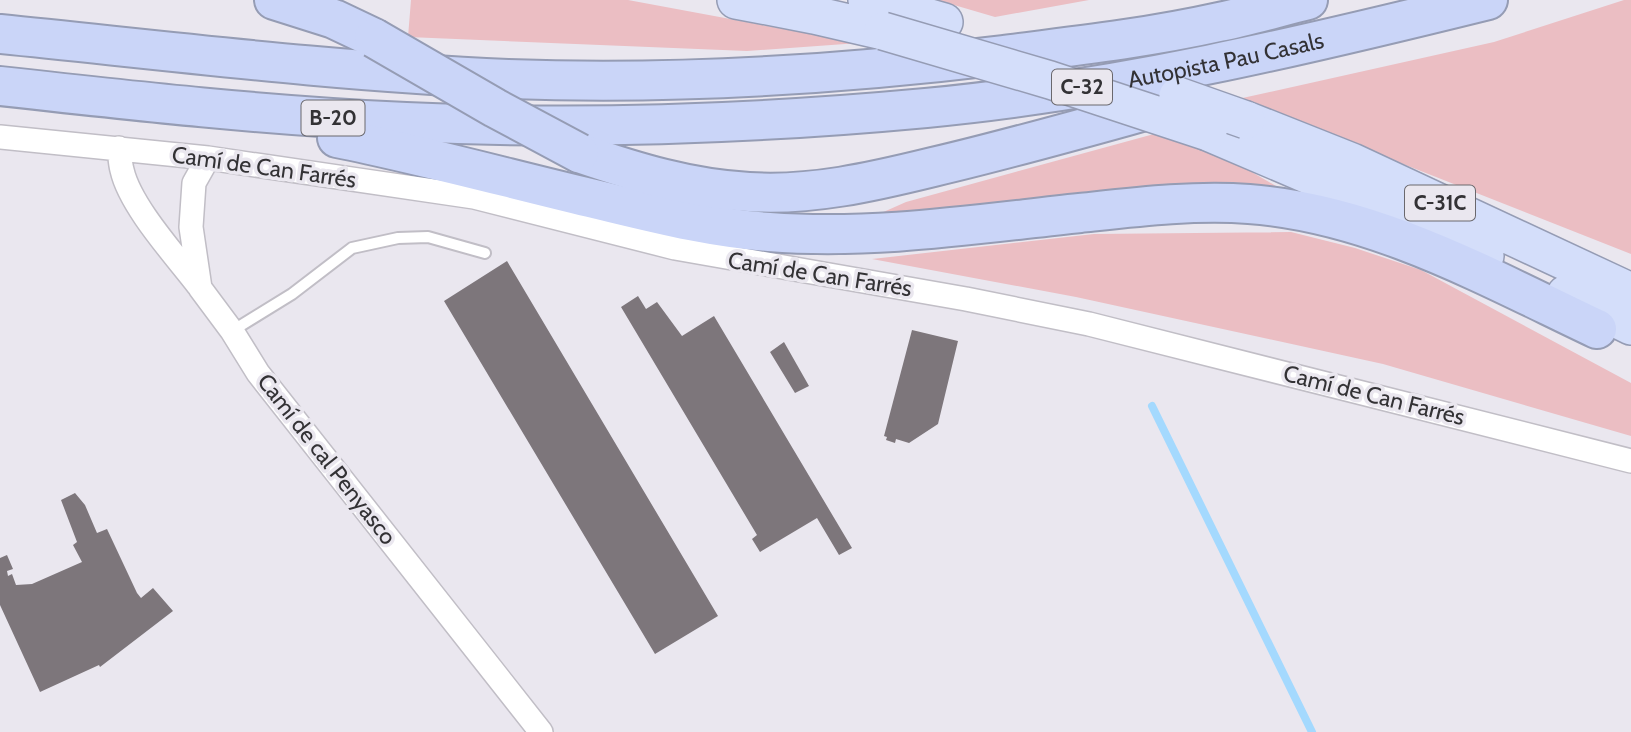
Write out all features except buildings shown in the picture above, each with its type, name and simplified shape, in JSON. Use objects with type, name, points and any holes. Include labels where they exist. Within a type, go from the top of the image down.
[{"type":"highway","points":[[274,0],[334,19],[374,38],[579,153],[664,180],[751,192],[822,191],[972,158],[1353,55],[1444,25],[1502,0]]},
{"type":"highway","name":"C-31C","points":[[736,0],[814,15],[875,16],[944,22],[1065,59],[1246,120],[1352,162],[1631,292]]},
{"type":"highway","name":"Autopista Pau Casals","points":[[664,80],[766,77],[921,65],[1126,39],[1219,22],[1308,0]]},
{"type":"highway","name":"Autopista Pau Casals","points":[[668,123],[927,108],[1032,95],[1189,70],[1283,51],[1488,0]]},
{"type":"highway","name":"C-31C","points":[[875,16],[1208,132],[1401,216],[1512,282],[1614,327]]},
{"type":"highway","name":"B-20","points":[[0,34],[417,74],[506,79],[664,80]]},
{"type":"highway","name":"B-20","points":[[0,86],[170,105],[409,122],[668,123]]},
{"type":"highway","points":[[170,105],[220,117],[383,147],[689,220],[766,232],[881,234],[1187,204],[1247,204],[1291,209],[1359,226],[1614,327],[1631,350]]},
{"type":"street","name":"Camí de Can Farrés","points":[[0,137],[208,158],[474,197],[688,251],[966,299],[1089,324],[1631,461]]},
{"type":"street","points":[[119,148],[122,171],[131,191],[149,221],[200,288]]},
{"type":"street","name":"Camí de cal Penyasco","points":[[208,158],[194,183],[191,227],[200,288],[232,331],[258,373],[541,732]]},
{"type":"lane","points":[[232,331],[292,294],[352,248],[398,238],[428,237],[485,253]]},
{"type":"shaded area","points":[[411,0],[628,0],[859,43],[747,51],[408,37]]},
{"type":"shaded area","points":[[937,0],[1089,0],[995,17]]},
{"type":"shaded area","points":[[1631,0],[1631,254],[1238,99],[1494,42]]},
{"type":"shaded area","points":[[1154,134],[1231,160],[1283,190],[870,218],[906,202]]},
{"type":"shaded area","points":[[1291,232],[1355,248],[1421,270],[1631,383],[1631,436],[1383,364],[1076,297],[872,259],[1094,234]]},
{"type":"waterway","points":[[1152,406],[1312,732]]}]
